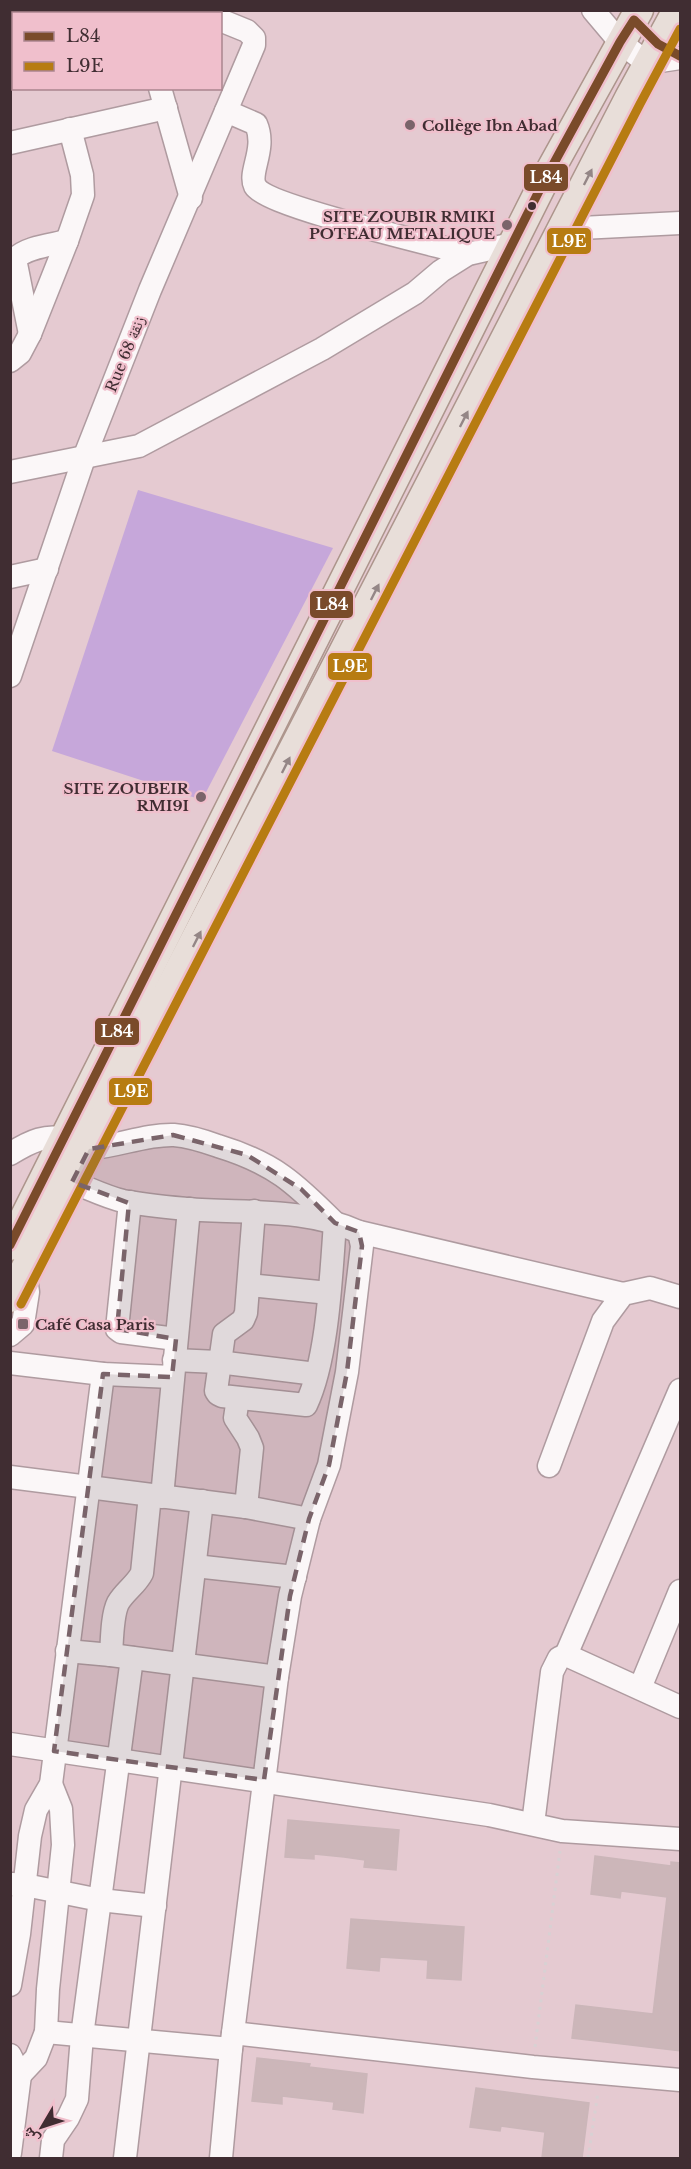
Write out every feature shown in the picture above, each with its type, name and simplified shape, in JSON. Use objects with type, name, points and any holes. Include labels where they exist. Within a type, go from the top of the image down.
[{"type":"main road","points":[[10,1245],[77,1143],[561,229],[666,55],[677,10]]},
{"type":"main road","points":[[10,1298],[72,1182],[77,1143],[512,244],[629,21]]},
{"type":"street","points":[[593,10],[629,21],[666,55]]},
{"type":"street","name":"Rue 68 زنقة","points":[[11,675],[84,458],[150,290],[254,45],[255,38],[247,31],[222,21]]},
{"type":"street","points":[[10,142],[70,129],[163,98],[191,198]]},
{"type":"street","points":[[226,111],[256,124],[261,134],[261,149],[253,177],[254,185],[260,191],[300,208],[468,254]]},
{"type":"street","points":[[10,361],[20,353],[30,334],[83,195],[82,176],[70,129]]},
{"type":"street","points":[[561,229],[681,223]]},
{"type":"street","points":[[30,334],[15,259],[30,251],[67,242]]},
{"type":"street","points":[[10,472],[139,446],[331,344],[415,293],[441,271],[468,254],[512,244]]},
{"type":"street","points":[[10,577],[47,569]]},
{"type":"street","points":[[10,1154],[33,1141],[50,1136],[77,1143],[173,1135],[247,1155],[274,1169],[301,1189],[335,1223],[323,1340],[316,1374],[306,1405],[237,1398],[218,1394],[216,1391],[218,1362],[224,1334],[243,1320],[246,1313],[254,1211]]},
{"type":"street","points":[[72,1182],[130,1202],[189,1209],[254,1211],[307,1216],[359,1232],[623,1294],[650,1288],[681,1298]]},
{"type":"street","points":[[130,1202],[117,1329],[174,1358]]},
{"type":"street","points":[[51,2158],[53,2140],[68,2118],[77,2099],[82,2036],[119,1761],[121,1657],[116,1609],[119,1601],[138,1582],[142,1573],[156,1496],[174,1358],[189,1209]]},
{"type":"street","points":[[221,2158],[232,2041],[276,1677],[295,1577],[309,1519],[329,1465],[348,1372],[362,1246],[359,1232]]},
{"type":"street","points":[[10,1335],[23,1324],[28,1292],[25,1271]]},
{"type":"street","points":[[249,1286],[329,1293]]},
{"type":"street","points":[[549,1466],[603,1322],[623,1294]]},
{"type":"street","points":[[323,1340],[351,1345]]},
{"type":"street","points":[[10,1363],[103,1374],[174,1358],[316,1374]]},
{"type":"street","points":[[10,1985],[19,1934],[18,1885],[36,1810],[51,1784],[103,1374]]},
{"type":"street","points":[[533,1824],[552,1672],[559,1658],[566,1655],[681,1390]]},
{"type":"street","points":[[237,1398],[235,1418],[252,1449],[246,1507]]},
{"type":"street","points":[[10,1477],[246,1507],[309,1519]]},
{"type":"street","points":[[125,2158],[202,1501]]},
{"type":"street","points":[[195,1566],[295,1577]]},
{"type":"street","points":[[640,1688],[681,1591]]},
{"type":"street","points":[[67,1651],[276,1677]]},
{"type":"street","points":[[566,1655],[681,1707]]},
{"type":"street","points":[[10,1744],[489,1815],[562,1831],[681,1839]]},
{"type":"street","points":[[10,2153],[15,2065],[36,2058],[46,2032],[48,1989],[63,1845],[61,1809],[51,1784]]},
{"type":"street","points":[[18,1885],[100,1900],[155,1906]]},
{"type":"street","points":[[46,2032],[138,2041],[232,2041],[681,2080]]},
{"type":"path","points":[[532,2067],[562,1831]]},
{"type":"path","points":[[588,2158],[601,2073]]},
{"type":"highlighted area","points":[[173,1135],[247,1155],[301,1189],[335,1223],[359,1232],[362,1246],[347,1372],[329,1465],[309,1519],[290,1596],[264,1780],[54,1751],[103,1374],[172,1377],[176,1339],[117,1329],[129,1203],[72,1182],[89,1149]]},
{"type":"shaded area","points":[[138,490],[333,548],[202,800],[52,751]]},
{"type":"building","points":[[288,1820],[399,1830],[396,1870],[364,1867],[365,1860],[344,1857],[314,1854],[314,1859],[285,1857]]},
{"type":"building","points":[[595,1856],[671,1866],[671,1862],[681,1863],[681,2051],[572,2038],[576,2005],[653,2014],[667,1897],[621,1891],[620,1898],[591,1894]]},
{"type":"building","points":[[351,1919],[464,1927],[461,1980],[427,1978],[428,1960],[380,1957],[379,1971],[347,1968]]},
{"type":"building","points":[[257,2058],[367,2074],[363,2113],[333,2109],[334,2102],[282,2096],[282,2104],[252,2101]]},
{"type":"building","points":[[476,2088],[589,2103],[582,2158],[542,2158],[545,2132],[501,2126],[500,2131],[470,2127]]},
{"type":"transit line","name":"L84","points":[[10,1245],[542,185],[620,42],[634,20],[658,44],[680,56]]},
{"type":"transit line","name":"L9E","points":[[21,1304],[680,29]]},
{"type":"place","name":"Collège Ibn Abad","points":[[410,125]]},
{"type":"place","name":"SITE ZOUBIR RMIKI POTEAU METALIQUE","points":[[507,225]]},
{"type":"place","name":"SITE ZOUBEIR RMI9I","points":[[201,797]]},
{"type":"place","name":"Café Casa Paris","points":[[23,1324]]}]
